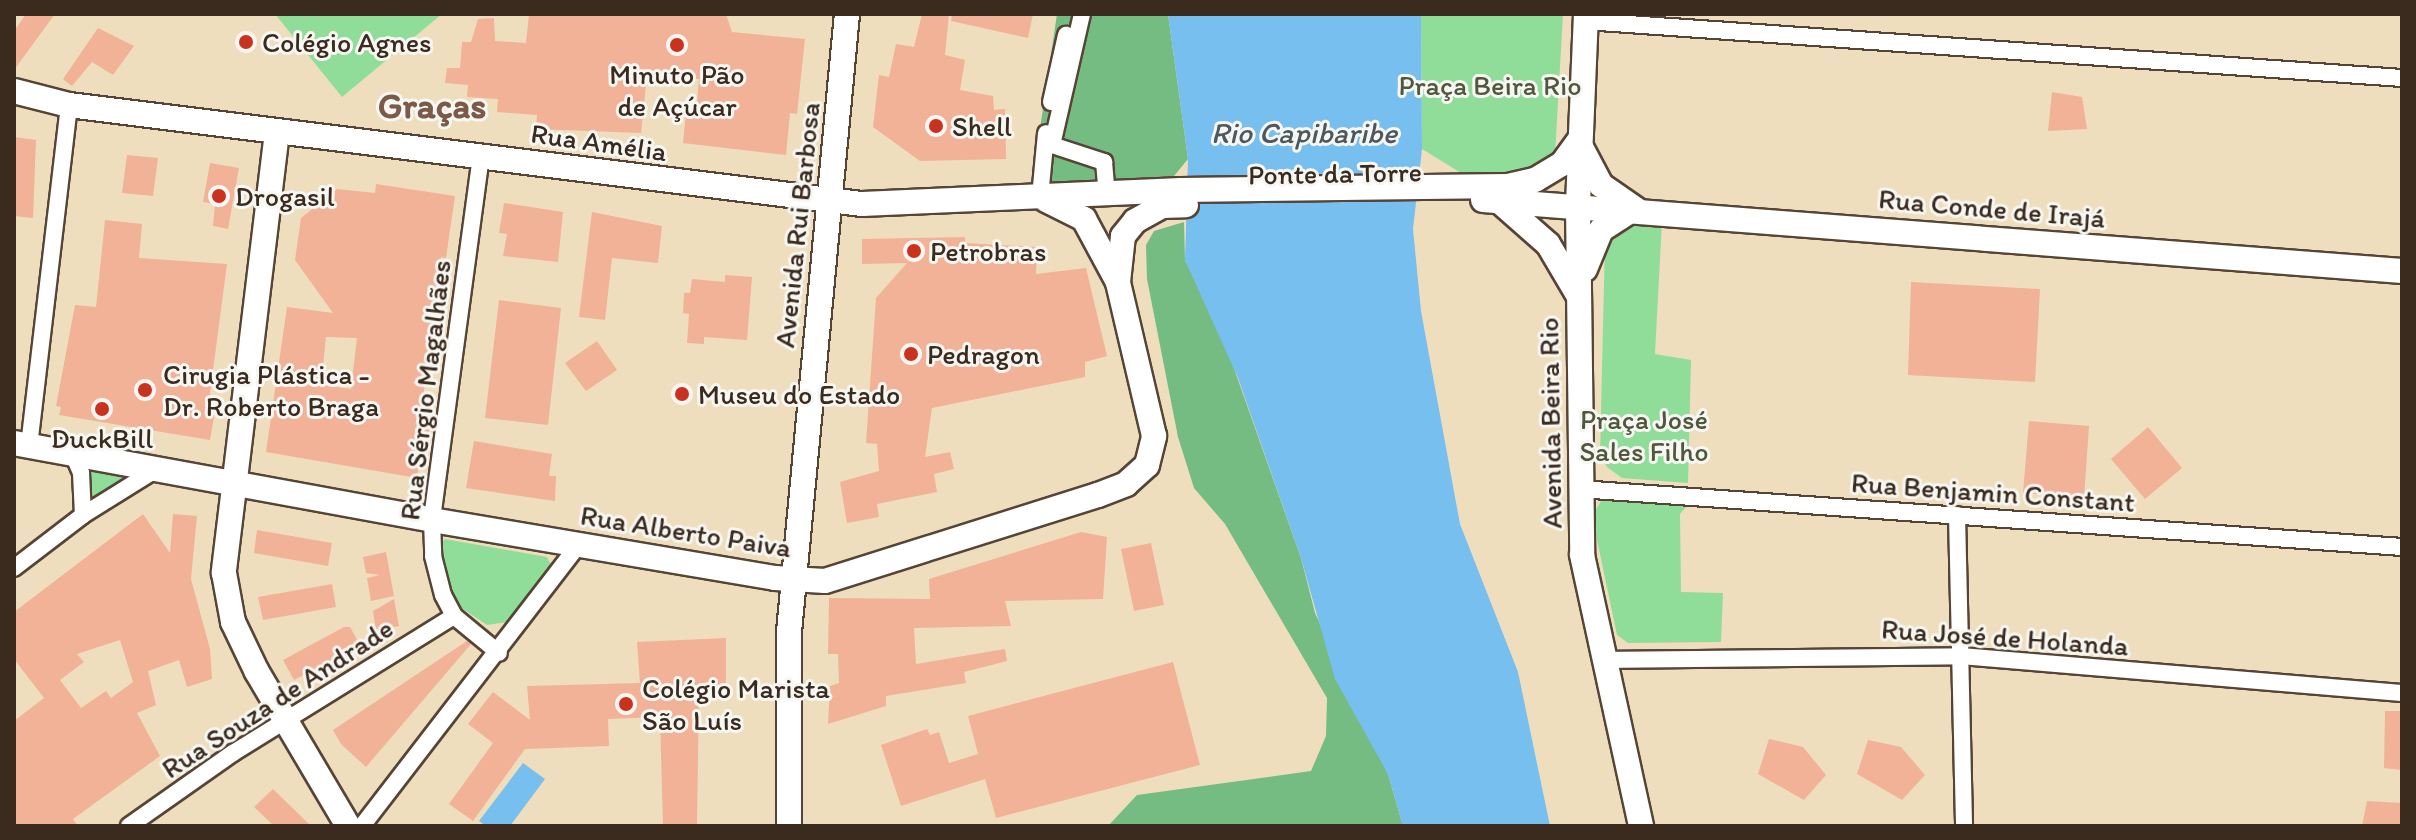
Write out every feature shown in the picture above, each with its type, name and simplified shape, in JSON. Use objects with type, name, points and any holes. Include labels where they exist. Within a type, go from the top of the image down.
[{"type":"main road","name":"Avenida Rui Barbosa","points":[[789,826],[789,632],[847,14]]},
{"type":"main road","name":"Avenida Beira Rio","points":[[1585,18],[1578,206],[1582,555],[1641,826]]},
{"type":"main road","name":"Rua Amélia","points":[[14,91],[69,105],[829,202],[1107,194],[1180,197]]},
{"type":"main road","points":[[277,132],[231,485],[224,573],[233,622],[285,721],[348,826]]},
{"type":"main road","points":[[1494,196],[1545,175],[1562,164],[1579,141],[1601,185],[1638,211]]},
{"type":"main road","points":[[1494,196],[1578,206]]},
{"type":"main road","points":[[1494,196],[1548,244],[1579,295]]},
{"type":"main road","name":"Ponte da Torre","points":[[1180,197],[1494,196]]},
{"type":"main road","name":"Rua Alberto Paiva","points":[[22,445],[432,520],[796,580],[825,581],[1098,495],[1126,484],[1147,465],[1154,436],[1118,282],[1084,219],[1040,197]]},
{"type":"main road","name":"Rua Alberto Paiva","points":[[1118,282],[1123,236],[1135,221],[1180,197]]},
{"type":"main road","name":"Rua Conde de Irajá","points":[[1578,206],[2402,271]]},
{"type":"main road","points":[[1579,295],[1601,230],[1621,213],[1638,211]]},
{"type":"street","points":[[1040,197],[1056,75],[1071,14]]},
{"type":"street","points":[[1082,14],[1052,145],[1104,162],[1107,194]]},
{"type":"street","points":[[1585,18],[2402,78]]},
{"type":"street","points":[[22,445],[69,105]]},
{"type":"street","name":"Rua Sérgio Magalhães","points":[[481,156],[432,520],[437,578],[454,616],[499,653]]},
{"type":"street","points":[[73,454],[81,473],[83,515]]},
{"type":"street","points":[[14,568],[83,515],[157,469]]},
{"type":"street","name":"Rua Benjamin Constant","points":[[1579,489],[2402,547]]},
{"type":"street","points":[[1957,515],[1964,826]]},
{"type":"street","points":[[362,826],[499,653],[580,543]]},
{"type":"street","name":"Rua Souza de Andrade","points":[[129,826],[285,721],[454,616]]},
{"type":"street","name":"Rua José de Holanda","points":[[1605,660],[1960,656],[2402,693]]},
{"type":"green space","points":[[275,14],[442,14],[342,97]]},
{"type":"green space","points":[[1057,14],[1168,14],[1188,159],[1174,176],[1041,183],[1033,176]]},
{"type":"green space","name":"Praça Beira Rio","points":[[1421,14],[1563,14],[1555,155],[1528,172],[1461,173],[1422,149]]},
{"type":"green space","name":"Praça José Sales Filho","points":[[1618,220],[1662,222],[1655,354],[1691,360],[1688,483],[1622,478],[1607,467],[1600,454],[1605,241]]},
{"type":"green space","points":[[1184,222],[1185,260],[1219,326],[1301,558],[1315,613],[1388,774],[1403,826],[1108,826],[1137,795],[1311,771],[1326,736],[1327,698],[1225,524],[1194,488],[1178,437],[1147,279],[1146,245],[1154,231]]},
{"type":"green space","points":[[73,453],[156,469],[82,515]]},
{"type":"green space","name":"Praça José Sales Filho","points":[[1604,496],[1691,501],[1680,514],[1681,592],[1723,593],[1721,642],[1628,643],[1617,635],[1592,516]]},
{"type":"green space","points":[[445,539],[547,557],[551,565],[507,622],[487,625],[454,603],[438,547]]},
{"type":"water","name":"Rio Capibaribe","points":[[1168,14],[1421,14],[1422,149],[1413,229],[1421,311],[1460,524],[1518,672],[1550,826],[1403,826],[1388,774],[1335,679],[1301,558],[1238,378],[1185,260],[1188,159]]},
{"type":"water","points":[[523,763],[545,779],[510,826],[486,826],[479,821]]},
{"type":"building","points":[[26,14],[55,14],[14,70],[14,31]]},
{"type":"building","points":[[529,14],[726,14],[732,32],[805,39],[797,114],[790,113],[786,155],[683,143],[686,112],[696,113],[699,79],[647,75],[641,133],[536,129],[537,115],[497,112],[498,99],[467,97],[468,85],[445,83],[447,68],[460,68],[462,42],[471,42],[478,19],[494,18],[495,41],[526,43]]},
{"type":"building","points":[[922,14],[949,14],[945,55],[965,60],[960,90],[993,96],[994,110],[1005,109],[1006,159],[920,161],[873,127],[879,75],[889,77],[896,44],[914,47]]},
{"type":"building","points":[[952,14],[1033,14],[1028,38],[951,21]]},
{"type":"building","points":[[98,28],[134,46],[113,75],[92,62],[72,86],[63,79]]},
{"type":"building","points":[[2052,92],[2082,97],[2087,129],[2048,131]]},
{"type":"building","points":[[14,137],[36,140],[33,218],[14,216]]},
{"type":"building","points":[[127,155],[158,158],[153,196],[122,193]]},
{"type":"building","name":"Drogasil","points":[[210,163],[239,168],[228,229],[213,226],[215,204],[203,202]]},
{"type":"building","points":[[376,184],[455,196],[446,258],[441,257],[423,398],[431,399],[428,452],[422,451],[417,478],[266,452],[287,307],[333,313],[295,260],[301,218],[337,189],[375,193]],"holes":[[[326,337],[357,338],[351,389],[321,385]]]},
{"type":"building","points":[[504,203],[563,212],[558,262],[503,256],[507,234],[499,233]]},
{"type":"building","points":[[592,212],[662,226],[658,263],[612,258],[605,320],[579,317]]},
{"type":"building","points":[[105,220],[142,224],[139,258],[227,264],[210,393],[211,406],[216,406],[210,440],[59,415],[61,407],[56,406],[75,305],[96,307]]},
{"type":"building","points":[[965,237],[965,243],[1037,247],[1036,274],[1086,268],[1107,356],[1085,362],[1085,377],[932,408],[925,457],[950,452],[954,469],[934,474],[937,492],[877,504],[879,517],[847,523],[840,482],[879,471],[877,444],[866,443],[876,298],[907,263],[862,264],[862,239]]},
{"type":"building","points":[[725,275],[752,277],[747,340],[704,337],[704,344],[687,343],[689,314],[683,313],[684,293],[690,293],[692,279],[725,282]]},
{"type":"building","points":[[1911,282],[2040,289],[2035,382],[1908,375]]},
{"type":"building","points":[[499,300],[561,308],[548,425],[485,418]]},
{"type":"building","points":[[597,341],[617,370],[586,391],[565,363]]},
{"type":"building","points":[[2029,421],[2089,426],[2084,498],[2023,493]]},
{"type":"building","points":[[2148,427],[2182,468],[2145,499],[2111,459]]},
{"type":"building","points":[[474,441],[552,454],[549,476],[556,476],[555,501],[466,488]]},
{"type":"building","points":[[143,514],[170,553],[173,514],[197,516],[191,579],[210,649],[212,679],[187,687],[179,660],[148,671],[156,705],[137,713],[160,756],[73,819],[78,826],[14,826],[14,721],[44,698],[14,659],[14,612]],"holes":[[[120,640],[133,682],[111,698],[106,691],[81,708],[60,680],[84,662],[77,654]]]},
{"type":"building","points":[[257,530],[332,543],[328,566],[254,553]]},
{"type":"building","points":[[1081,532],[1107,537],[1103,599],[1005,601],[1011,626],[914,628],[916,664],[1005,649],[1007,661],[964,672],[966,683],[886,696],[886,706],[828,724],[830,686],[839,683],[838,654],[828,654],[829,598],[930,599],[929,579]]},
{"type":"building","points":[[1151,543],[1164,605],[1134,611],[1121,549]]},
{"type":"building","points":[[386,552],[394,596],[371,601],[367,578],[380,575],[366,573],[363,557]]},
{"type":"building","points":[[332,584],[336,607],[263,620],[258,597]]},
{"type":"building","points":[[394,599],[399,626],[376,630],[373,611]]},
{"type":"building","points":[[344,627],[350,627],[360,645],[294,680],[283,660]]},
{"type":"building","points":[[726,638],[726,685],[699,687],[697,826],[663,826],[660,717],[608,719],[609,746],[525,749],[473,821],[449,804],[493,743],[468,724],[493,692],[530,720],[527,686],[640,683],[637,642]]},
{"type":"building","points":[[467,641],[471,644],[366,767],[341,744],[333,730]]},
{"type":"building","points":[[1173,662],[1200,765],[996,818],[985,779],[901,806],[881,745],[927,729],[930,735],[939,732],[949,763],[978,754],[968,716]]},
{"type":"building","points":[[2385,711],[2402,711],[2402,770],[2384,768]]},
{"type":"building","points":[[1769,739],[1803,747],[1826,775],[1804,800],[1758,774]]},
{"type":"building","points":[[1868,740],[1901,747],[1925,775],[1902,800],[1857,774]]},
{"type":"building","points":[[273,789],[311,826],[274,826],[254,807]]},
{"type":"building","points":[[2367,801],[2402,803],[2402,826],[2362,826]]},
{"type":"place","name":"Colégio Agnes","points":[[246,42]]},
{"type":"place","name":"Minuto Pão de Açúcar","points":[[677,45]]},
{"type":"place","name":"Shell","points":[[936,126]]},
{"type":"place","name":"Drogasil","points":[[219,196]]},
{"type":"place","name":"Petrobras","points":[[914,251]]},
{"type":"place","name":"Pedragon","points":[[911,354]]},
{"type":"place","name":"Cirugia Plástica - Dr. Roberto Braga","points":[[145,390]]},
{"type":"place","name":"Museu do Estado","points":[[682,394]]},
{"type":"place","name":"DuckBill","points":[[102,409]]},
{"type":"place","name":"Colégio Marista São Luís","points":[[626,704]]},
{"type":"district","name":"Graças","points":[[432,106]]}]
